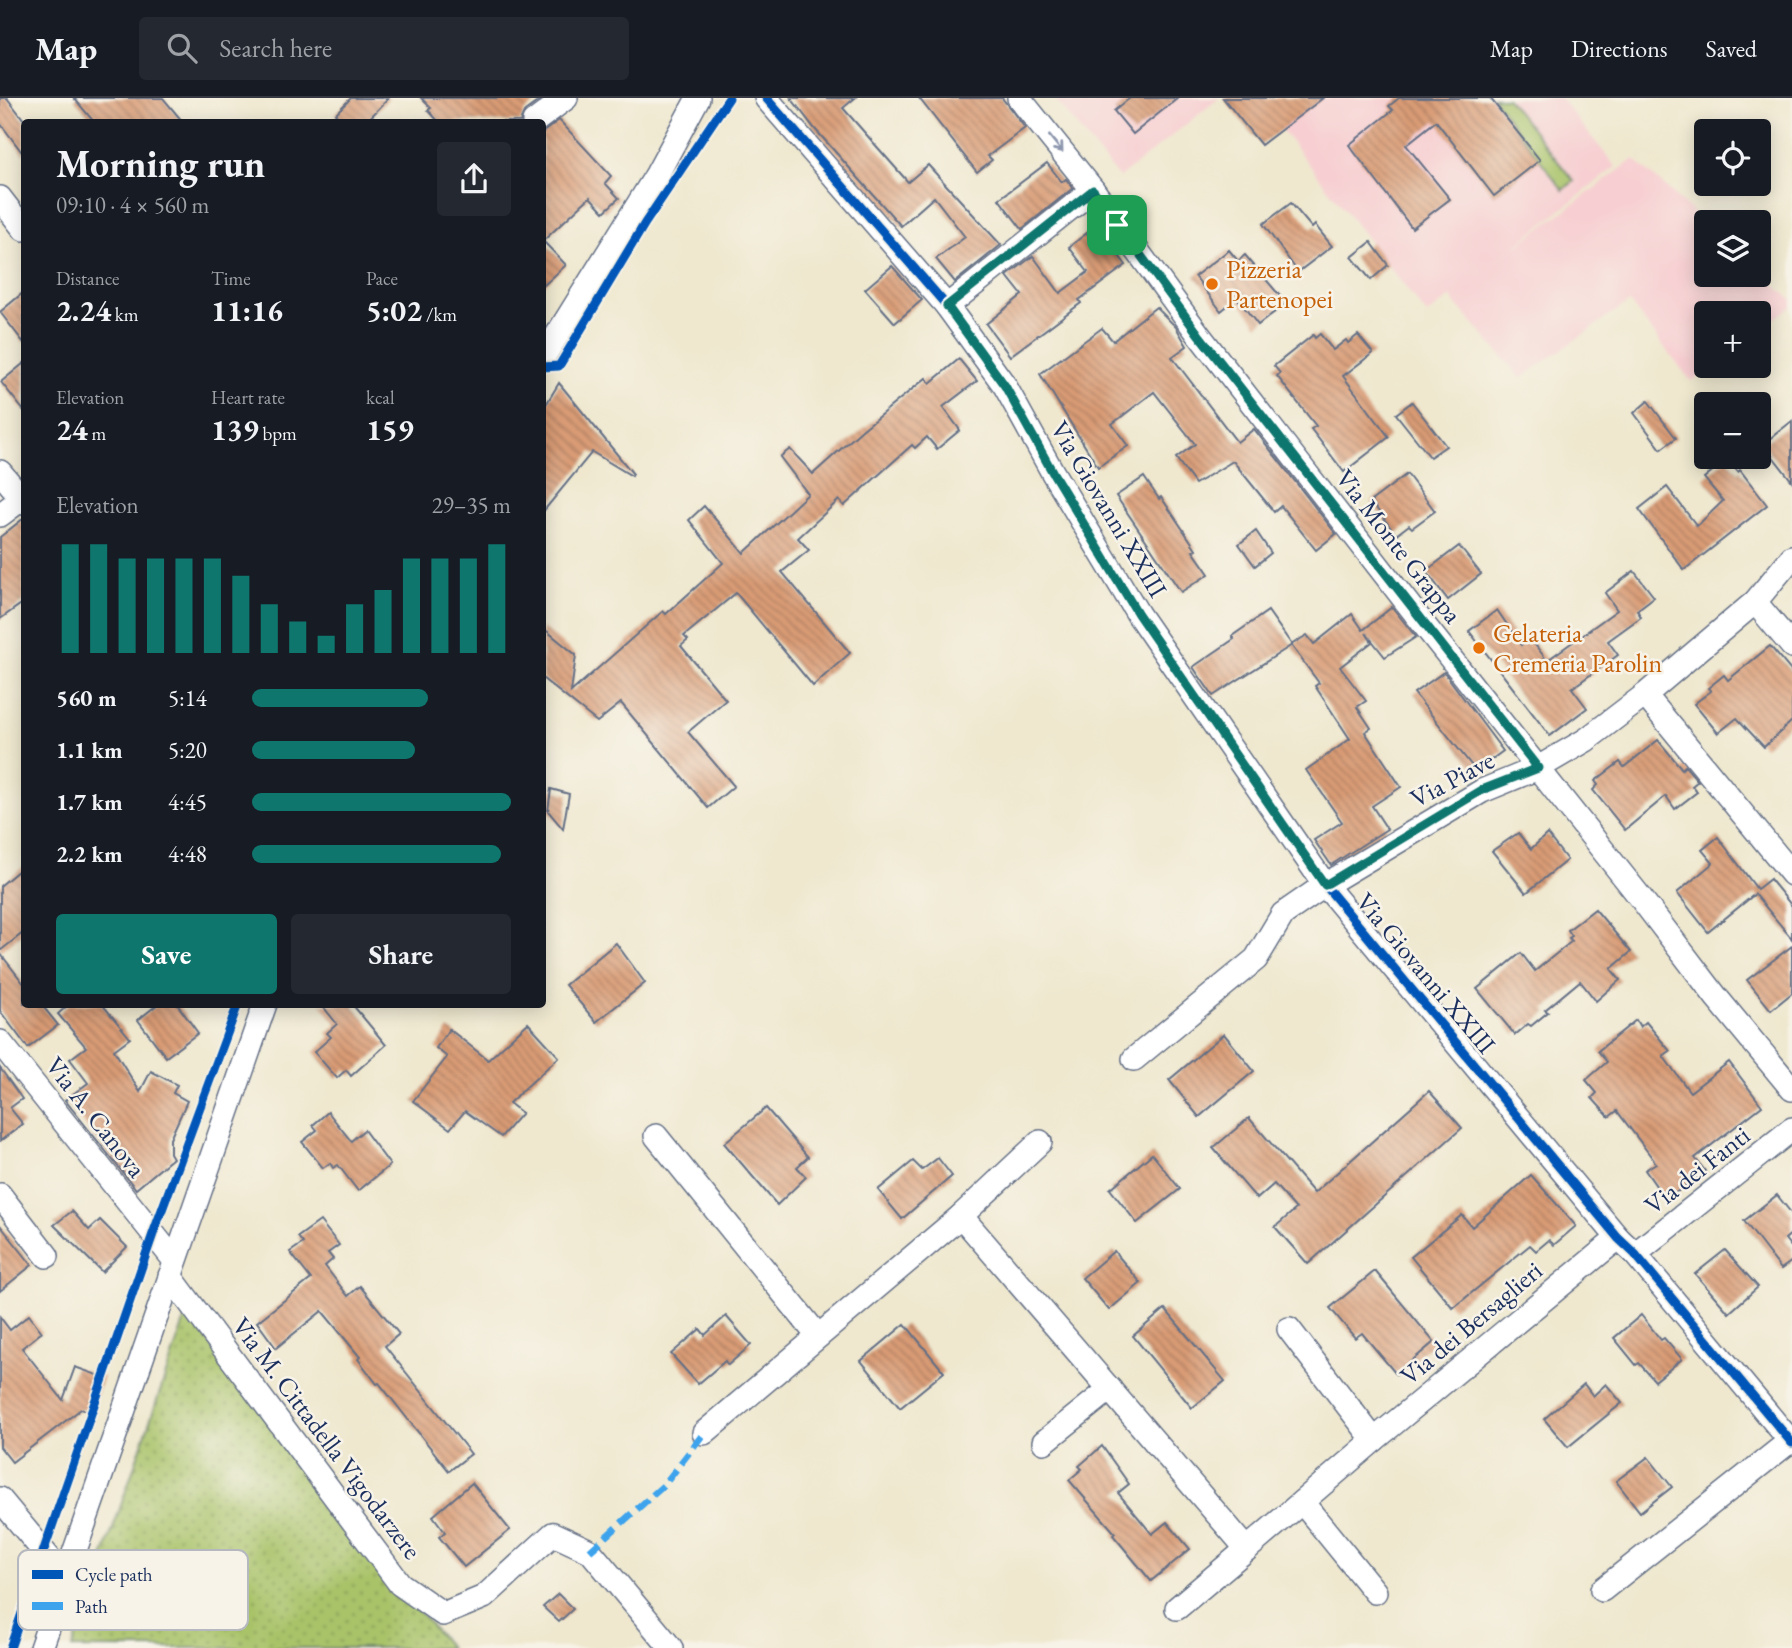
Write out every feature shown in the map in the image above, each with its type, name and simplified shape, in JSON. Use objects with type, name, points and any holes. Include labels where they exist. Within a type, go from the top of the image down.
[{"type":"street","points":[[538,119],[566,98]]},
{"type":"street","points":[[546,353],[657,174],[698,98]]},
{"type":"street","name":"Via Giovanni XXIII","points":[[766,98],[947,306],[1005,386],[1053,473],[1138,614],[1325,885],[1791,1442]]},
{"type":"street","name":"Via Monte Grappa","points":[[1019,98],[1093,190],[1207,346],[1717,998],[1792,1089]]},
{"type":"street","points":[[947,306],[1093,190]]},
{"type":"street","points":[[0,198],[21,225]]},
{"type":"street","points":[[0,471],[21,496]]},
{"type":"street","points":[[0,515],[21,499]]},
{"type":"street","name":"Via Piave","points":[[1134,1059],[1256,959],[1283,914],[1325,885],[1482,790],[1538,768],[1586,740],[1645,695],[1755,602],[1792,557]]},
{"type":"street","points":[[1755,602],[1792,646]]},
{"type":"street","points":[[1645,695],[1792,874]]},
{"type":"street","points":[[74,1550],[264,1008]]},
{"type":"street","name":"Via A. Canova","points":[[0,1042],[172,1268]]},
{"type":"street","name":"Via dei Fanti","points":[[1635,1254],[1792,1129]]},
{"type":"street","points":[[656,1136],[818,1336]]},
{"type":"street","points":[[704,1433],[961,1216],[1040,1142]]},
{"type":"street","points":[[0,1195],[47,1256]]},
{"type":"street","points":[[961,1216],[1247,1549]]},
{"type":"street","name":"Via dei Bersaglieri","points":[[1177,1608],[1618,1238]]},
{"type":"street","name":"Via M. Cittadella Vigodarzere","points":[[172,1268],[400,1584],[443,1615],[484,1597],[553,1534],[590,1551],[671,1648]]},
{"type":"street","points":[[1289,1329],[1368,1446]]},
{"type":"street","points":[[1044,1442],[1110,1389]]},
{"type":"street","points":[[1602,1590],[1791,1442]]},
{"type":"street","points":[[0,1499],[42,1550]]},
{"type":"street","points":[[1302,1502],[1375,1592]]},
{"type":"street","points":[[41,1648],[47,1630]]},
{"type":"shaded area","points":[[1054,98],[1219,98],[1119,178]]},
{"type":"shaded area","points":[[1223,98],[1560,98],[1616,167],[1488,267],[1634,159],[1694,213],[1694,287],[1771,287],[1771,281],[1792,300],[1792,306],[1771,321],[1771,301],[1694,301],[1695,378],[1691,381],[1629,302],[1521,378],[1450,297],[1427,315],[1282,130],[1273,134]]},
{"type":"green space","points":[[1493,98],[1507,98],[1574,181],[1563,190]]},
{"type":"green space","points":[[187,1313],[450,1648],[72,1648],[78,1630],[248,1630],[248,1550],[106,1550]]},
{"type":"building","points":[[0,98],[7,98],[23,119],[21,119],[21,151],[0,123]]},
{"type":"building","points":[[74,98],[163,98],[180,119],[92,119]]},
{"type":"building","points":[[351,98],[389,98],[369,119],[341,119],[335,114]]},
{"type":"building","points":[[421,98],[540,100],[525,111],[521,119],[436,119],[428,110],[431,108]]},
{"type":"building","points":[[791,98],[855,98],[843,108],[908,182],[928,165],[1001,245],[955,282],[936,259],[965,237],[934,197],[901,226]]},
{"type":"building","points":[[919,98],[1002,98],[1025,128],[988,156],[992,160],[977,172]]},
{"type":"building","points":[[1130,98],[1178,98],[1133,134],[1114,111]]},
{"type":"building","points":[[1223,98],[1323,98],[1261,145]]},
{"type":"building","points":[[1399,98],[1490,98],[1540,160],[1494,196],[1436,121],[1406,145],[1450,199],[1412,228],[1349,145],[1393,110],[1389,106]]},
{"type":"building","points":[[559,120],[611,176],[605,183],[619,198],[604,212],[590,197],[546,238],[546,130]]},
{"type":"building","points":[[1047,163],[1062,182],[1066,179],[1073,188],[1022,229],[999,199]]},
{"type":"building","points":[[1291,203],[1312,228],[1315,225],[1332,246],[1298,272],[1263,224]]},
{"type":"building","points":[[1096,226],[1126,265],[1079,300],[1081,303],[1010,356],[986,324],[1022,295],[1007,276],[1033,256],[1060,293],[1088,272],[1069,247]]},
{"type":"building","points":[[1371,242],[1388,265],[1371,280],[1352,257]]},
{"type":"building","points":[[546,244],[566,265],[546,283]]},
{"type":"building","points":[[1229,250],[1238,261],[1245,255],[1286,303],[1258,325],[1237,298],[1221,311],[1195,276]]},
{"type":"building","points":[[892,266],[922,300],[895,323],[865,289]]},
{"type":"building","points":[[21,294],[21,339],[0,312]]},
{"type":"building","points":[[1156,307],[1176,327],[1187,346],[1172,357],[1237,442],[1254,429],[1336,534],[1316,550],[1281,506],[1274,512],[1233,461],[1195,484],[1176,458],[1195,444],[1154,392],[1112,424],[1128,446],[1098,467],[1040,374],[1102,328],[1113,341]]},
{"type":"building","points":[[1320,334],[1333,350],[1358,335],[1373,353],[1343,376],[1389,437],[1344,472],[1311,429],[1316,426],[1277,376],[1280,373],[1274,366],[1313,335],[1315,338]]},
{"type":"building","points":[[959,359],[977,381],[943,407],[960,430],[937,449],[927,437],[915,448],[912,445],[844,506],[839,500],[798,538],[809,550],[782,572],[850,653],[813,686],[736,593],[684,636],[688,640],[681,646],[726,700],[688,732],[734,786],[708,808],[621,703],[597,722],[546,681],[546,630],[576,655],[571,692],[663,611],[666,614],[723,563],[689,520],[704,506],[744,553],[808,494],[780,457],[790,449],[813,474],[926,378],[930,383]]},
{"type":"building","points":[[21,365],[21,407],[1,382]]},
{"type":"building","points":[[559,383],[632,476],[592,452],[546,508],[546,404]]},
{"type":"building","points":[[1648,401],[1676,438],[1661,449],[1634,413]]},
{"type":"building","points":[[1412,402],[1446,446],[1430,457],[1396,414]]},
{"type":"building","points":[[1792,421],[1792,481],[1771,454],[1771,438]]},
{"type":"building","points":[[1715,469],[1740,470],[1767,505],[1684,570],[1639,509],[1667,487],[1697,526],[1723,501],[1704,478]]},
{"type":"building","points":[[1407,474],[1435,511],[1412,528],[1409,525],[1396,535],[1371,501]]},
{"type":"building","points":[[1144,477],[1196,549],[1193,551],[1209,574],[1181,592],[1116,496]]},
{"type":"building","points":[[21,520],[21,604],[0,619],[0,537]]},
{"type":"building","points":[[1256,531],[1271,553],[1255,566],[1239,544]]},
{"type":"building","points":[[1459,546],[1481,574],[1448,600],[1426,571]]},
{"type":"building","points":[[1634,571],[1654,597],[1637,610],[1641,617],[1608,641],[1618,655],[1572,688],[1587,708],[1550,736],[1469,631],[1497,610],[1521,645],[1529,637],[1546,659],[1549,659],[1617,610],[1605,593]]},
{"type":"building","points":[[1392,607],[1416,637],[1385,657],[1366,633],[1372,642],[1340,667],[1366,701],[1357,707],[1371,728],[1365,732],[1401,787],[1372,806],[1387,829],[1331,865],[1314,840],[1342,822],[1306,770],[1350,739],[1315,686],[1319,683],[1291,645],[1307,635],[1314,644],[1352,614],[1363,630]]},
{"type":"building","points":[[1268,611],[1292,645],[1213,696],[1193,667]]},
{"type":"building","points":[[1770,646],[1792,672],[1792,721],[1764,747],[1737,718],[1718,733],[1694,704],[1711,691],[1708,688],[1724,675],[1728,680]]},
{"type":"building","points":[[1444,672],[1503,751],[1476,771],[1414,693]]},
{"type":"building","points":[[1658,740],[1682,769],[1685,766],[1698,781],[1692,786],[1697,792],[1675,809],[1666,796],[1625,830],[1593,790],[1598,785],[1595,781],[1620,762],[1624,767]]},
{"type":"building","points":[[551,789],[569,794],[563,829],[548,811]]},
{"type":"building","points":[[1518,833],[1531,849],[1547,834],[1567,860],[1526,893],[1492,851]]},
{"type":"building","points":[[1718,837],[1757,889],[1770,879],[1792,906],[1792,939],[1755,894],[1708,932],[1677,893],[1713,863],[1702,850]]},
{"type":"building","points":[[21,868],[21,934],[0,951],[0,886]]},
{"type":"building","points":[[1595,909],[1631,952],[1611,969],[1620,980],[1596,1001],[1580,981],[1545,1010],[1548,1012],[1515,1035],[1477,989],[1521,953],[1535,971],[1572,941],[1568,930]]},
{"type":"building","points":[[616,943],[645,983],[596,1022],[565,985]]},
{"type":"building","points":[[1792,946],[1792,993],[1771,1010],[1747,980]]},
{"type":"building","points":[[0,953],[21,980],[21,1008],[44,1008],[58,1025],[28,1048],[0,1011]]},
{"type":"building","points":[[65,1008],[105,1008],[130,1038],[114,1050],[140,1092],[151,1071],[177,1085],[173,1093],[187,1101],[170,1139],[170,1153],[173,1158],[136,1189],[65,1100],[88,1083],[70,1059],[86,1047],[58,1014]]},
{"type":"building","points":[[153,1008],[180,1008],[198,1033],[166,1057],[138,1020]]},
{"type":"building","points":[[324,1008],[355,1008],[386,1045],[351,1076],[346,1070],[337,1078],[314,1052],[331,1037],[327,1033],[337,1024]]},
{"type":"building","points":[[1636,1020],[1640,1027],[1646,1022],[1670,1051],[1663,1056],[1690,1092],[1729,1062],[1762,1106],[1695,1158],[1705,1171],[1666,1200],[1645,1170],[1656,1163],[1617,1111],[1609,1117],[1592,1098],[1597,1093],[1586,1080],[1607,1062],[1598,1051]]},
{"type":"building","points":[[528,1023],[559,1057],[509,1103],[522,1113],[501,1137],[465,1111],[450,1129],[413,1101],[447,1057],[436,1048],[449,1029],[488,1060]]},
{"type":"building","points":[[1224,1034],[1254,1071],[1199,1117],[1169,1080]]},
{"type":"building","points":[[0,1068],[22,1099],[10,1108],[23,1124],[0,1141]]},
{"type":"building","points":[[1429,1091],[1462,1128],[1308,1264],[1275,1227],[1296,1209],[1274,1184],[1257,1199],[1213,1148],[1249,1118],[1314,1193]]},
{"type":"building","points":[[766,1108],[808,1157],[797,1167],[806,1177],[777,1205],[724,1143]]},
{"type":"building","points":[[328,1112],[351,1141],[364,1130],[390,1165],[358,1191],[338,1165],[333,1168],[330,1163],[323,1168],[302,1142],[317,1130],[313,1125]]},
{"type":"building","points":[[1152,1154],[1180,1189],[1137,1223],[1110,1189]]},
{"type":"building","points":[[938,1158],[952,1176],[902,1219],[878,1190],[913,1161],[922,1170]]},
{"type":"building","points":[[1531,1175],[1576,1226],[1554,1245],[1549,1240],[1536,1251],[1530,1245],[1453,1308],[1411,1257],[1462,1215],[1472,1227]]},
{"type":"building","points":[[1777,1195],[1792,1214],[1792,1233],[1785,1239],[1792,1248],[1792,1261],[1781,1269],[1744,1221]]},
{"type":"building","points":[[72,1211],[89,1230],[100,1220],[127,1247],[102,1272],[54,1225]]},
{"type":"building","points":[[320,1221],[339,1245],[328,1253],[333,1259],[325,1266],[348,1296],[360,1286],[399,1334],[385,1346],[471,1454],[449,1471],[379,1383],[377,1384],[358,1359],[360,1357],[322,1311],[276,1348],[257,1322],[311,1279],[290,1252],[303,1243],[298,1237]]},
{"type":"building","points":[[0,1225],[32,1265],[0,1291]]},
{"type":"building","points":[[1725,1250],[1758,1287],[1729,1313],[1695,1274]]},
{"type":"building","points":[[1114,1251],[1141,1283],[1109,1310],[1082,1278]]},
{"type":"building","points":[[1375,1271],[1434,1342],[1396,1374],[1362,1333],[1355,1338],[1330,1308]]},
{"type":"building","points":[[1165,1309],[1225,1381],[1192,1408],[1133,1336]]},
{"type":"building","points":[[29,1315],[42,1332],[22,1348],[63,1400],[75,1367],[103,1377],[90,1412],[81,1409],[12,1462],[0,1447],[0,1317],[10,1330]]},
{"type":"building","points":[[1641,1315],[1661,1340],[1664,1338],[1682,1359],[1655,1381],[1639,1363],[1636,1365],[1614,1338]]},
{"type":"building","points":[[726,1316],[751,1345],[728,1365],[725,1361],[698,1384],[671,1354],[700,1329],[705,1335]]},
{"type":"building","points":[[905,1324],[944,1372],[900,1408],[861,1361]]},
{"type":"building","points":[[1584,1384],[1593,1396],[1606,1384],[1622,1403],[1568,1447],[1544,1419]]},
{"type":"building","points":[[1102,1446],[1129,1484],[1118,1493],[1152,1534],[1167,1522],[1190,1549],[1151,1581],[1113,1535],[1115,1533],[1069,1480],[1082,1469],[1079,1466]]},
{"type":"building","points":[[1648,1457],[1672,1487],[1640,1512],[1616,1481]]},
{"type":"building","points":[[472,1483],[510,1530],[464,1567],[439,1537],[445,1532],[433,1516]]},
{"type":"building","points":[[558,1594],[573,1609],[559,1622],[543,1607]]},
{"type":"marked path","points":[[590,1551],[664,1485],[704,1433]]},
{"type":"cycle path","points":[[546,367],[559,366],[645,223],[729,98]]},
{"type":"cycle path","points":[[766,98],[947,306],[1005,386],[1053,473],[1138,614],[1325,885],[1792,1443]]},
{"type":"cycle path","points":[[1093,190],[1199,335],[1538,768]]},
{"type":"cycle path","points":[[44,1550],[153,1234],[237,1008]]},
{"type":"cycle path","points":[[10,1648],[18,1625]]},
{"type":"place","name":"Pizzeria Partenopei","points":[[1212,284]]},
{"type":"place","name":"Gelateria Cremeria Parolin","points":[[1479,648]]},
{"type":"route","points":[[1093,190],[1117,225],[1199,335],[1538,768],[1482,790],[1325,885],[1138,614],[1053,473],[1005,386],[947,306],[1093,190]]}]
